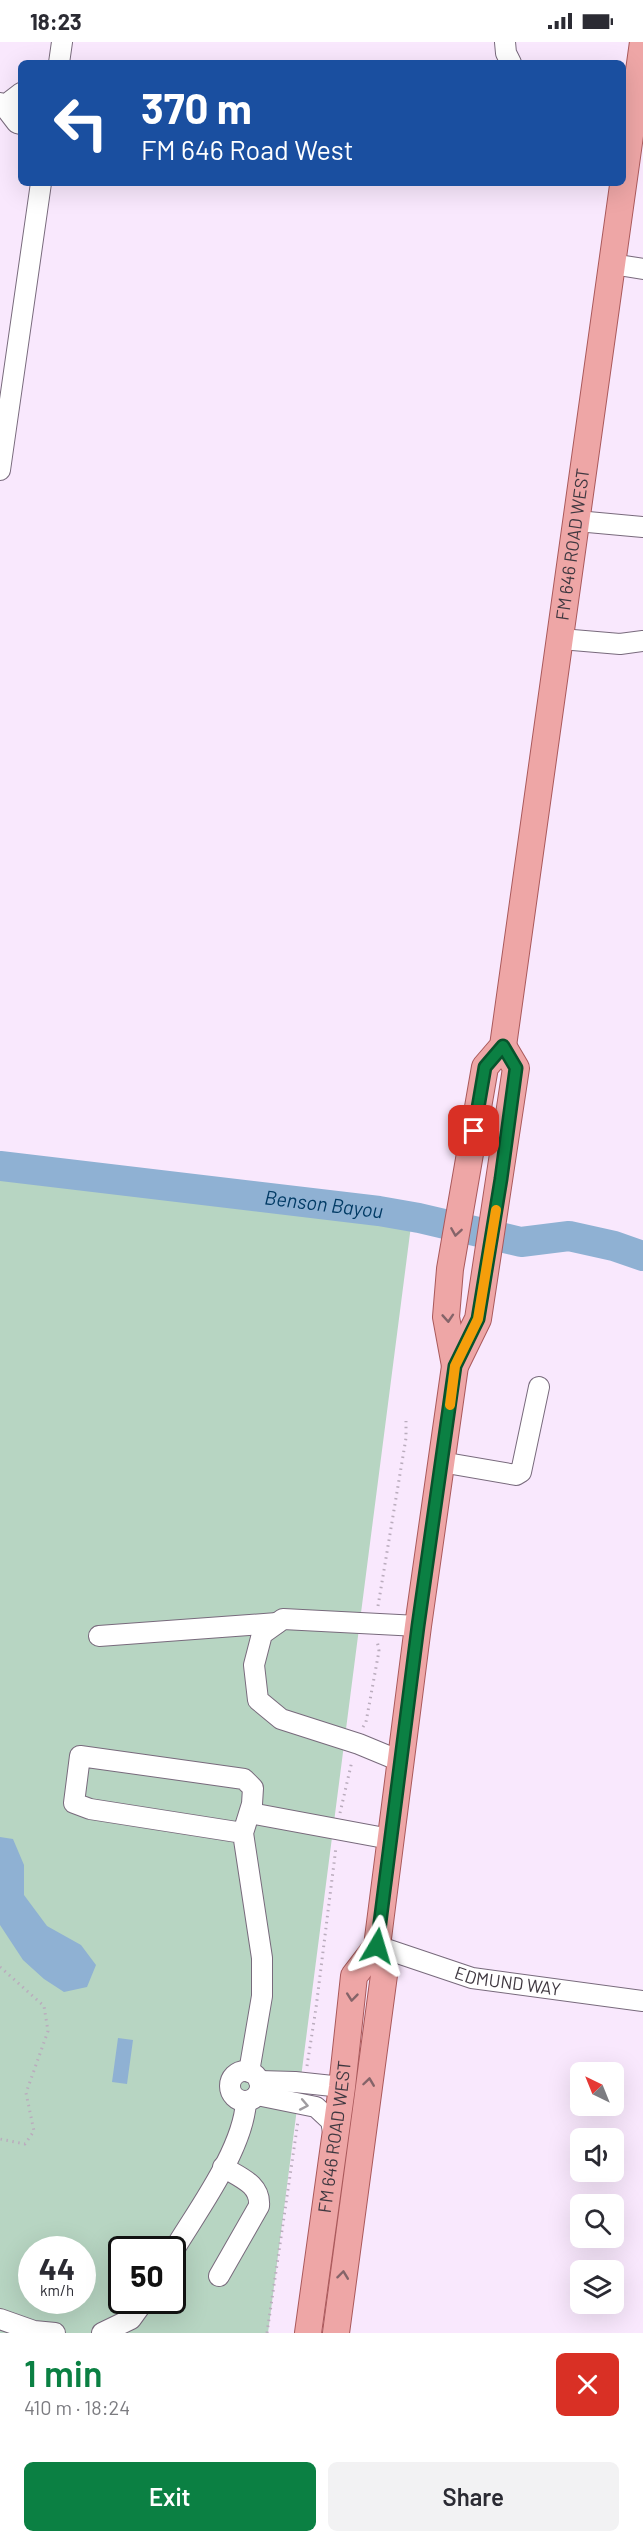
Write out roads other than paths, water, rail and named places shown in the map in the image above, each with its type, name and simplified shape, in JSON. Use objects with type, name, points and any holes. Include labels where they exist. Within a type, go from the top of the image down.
[{"type":"main road","name":"FM 646 ROAD WEST","points":[[626,140],[628,103],[643,42]]},
{"type":"main road","name":"FM 646 ROAD WEST","points":[[455,1366],[446,1317],[450,1269],[485,1067],[503,1046],[561,639],[622,186]]},
{"type":"main road","name":"FM 646 ROAD WEST","points":[[336,2333],[352,2196],[384,1975],[377,1946],[441,1462],[455,1366],[478,1319],[498,1201],[516,1068],[503,1046]]},
{"type":"main road","name":"FM 646 ROAD WEST","points":[[308,2333],[342,2088],[354,1976],[377,1946]]},
{"type":"main road","points":[[342,2088],[351,2128],[345,2162],[352,2196]]},
{"type":"street","points":[[59,60],[62,42]]},
{"type":"street","points":[[505,42],[506,54],[509,60]]},
{"type":"street","points":[[18,95],[2,105],[18,123]]},
{"type":"street","points":[[0,470],[41,186]]},
{"type":"street","points":[[612,264],[643,269]]},
{"type":"street","points":[[577,521],[643,527]]},
{"type":"street","points":[[561,639],[620,644],[643,641]]},
{"type":"street","points":[[441,1462],[516,1474],[521,1472],[524,1467],[539,1387]]},
{"type":"street","points":[[400,1761],[359,1744],[281,1719],[258,1700],[254,1665],[262,1634],[283,1619],[418,1626]]},
{"type":"street","points":[[99,1636],[278,1623]]},
{"type":"street","points":[[182,2236],[223,2167],[241,2130],[253,2088],[262,1996],[262,1968],[243,1833],[254,1796],[253,1788],[244,1779],[80,1756],[74,1803],[90,1809],[243,1833]]},
{"type":"street","points":[[250,1813],[390,1839]]},
{"type":"street","name":"EDMUND WAY","points":[[377,1946],[472,1978],[643,2001]]},
{"type":"street","points":[[253,2088],[304,2083],[342,2088]]},
{"type":"street","points":[[253,2088],[316,2107],[331,2121],[334,2137]]},
{"type":"street","points":[[219,2276],[259,2206],[260,2198],[252,2185],[223,2167]]},
{"type":"street","points":[[102,2333],[131,2319],[135,2314]]},
{"type":"street","points":[[0,2319],[34,2331],[55,2333]]},
{"type":"water","points":[[0,1837],[13,1839],[24,1865],[24,1895],[47,1926],[81,1945],[96,1965],[87,1987],[64,1992],[44,1979],[23,1960],[0,1925]]},
{"type":"water","points":[[118,2038],[133,2040],[127,2084],[112,2082]]},
{"type":"waterway","name":"Benson Bayou","points":[[0,1166],[379,1211],[521,1242],[569,1236],[614,1246],[643,1256]]}]
